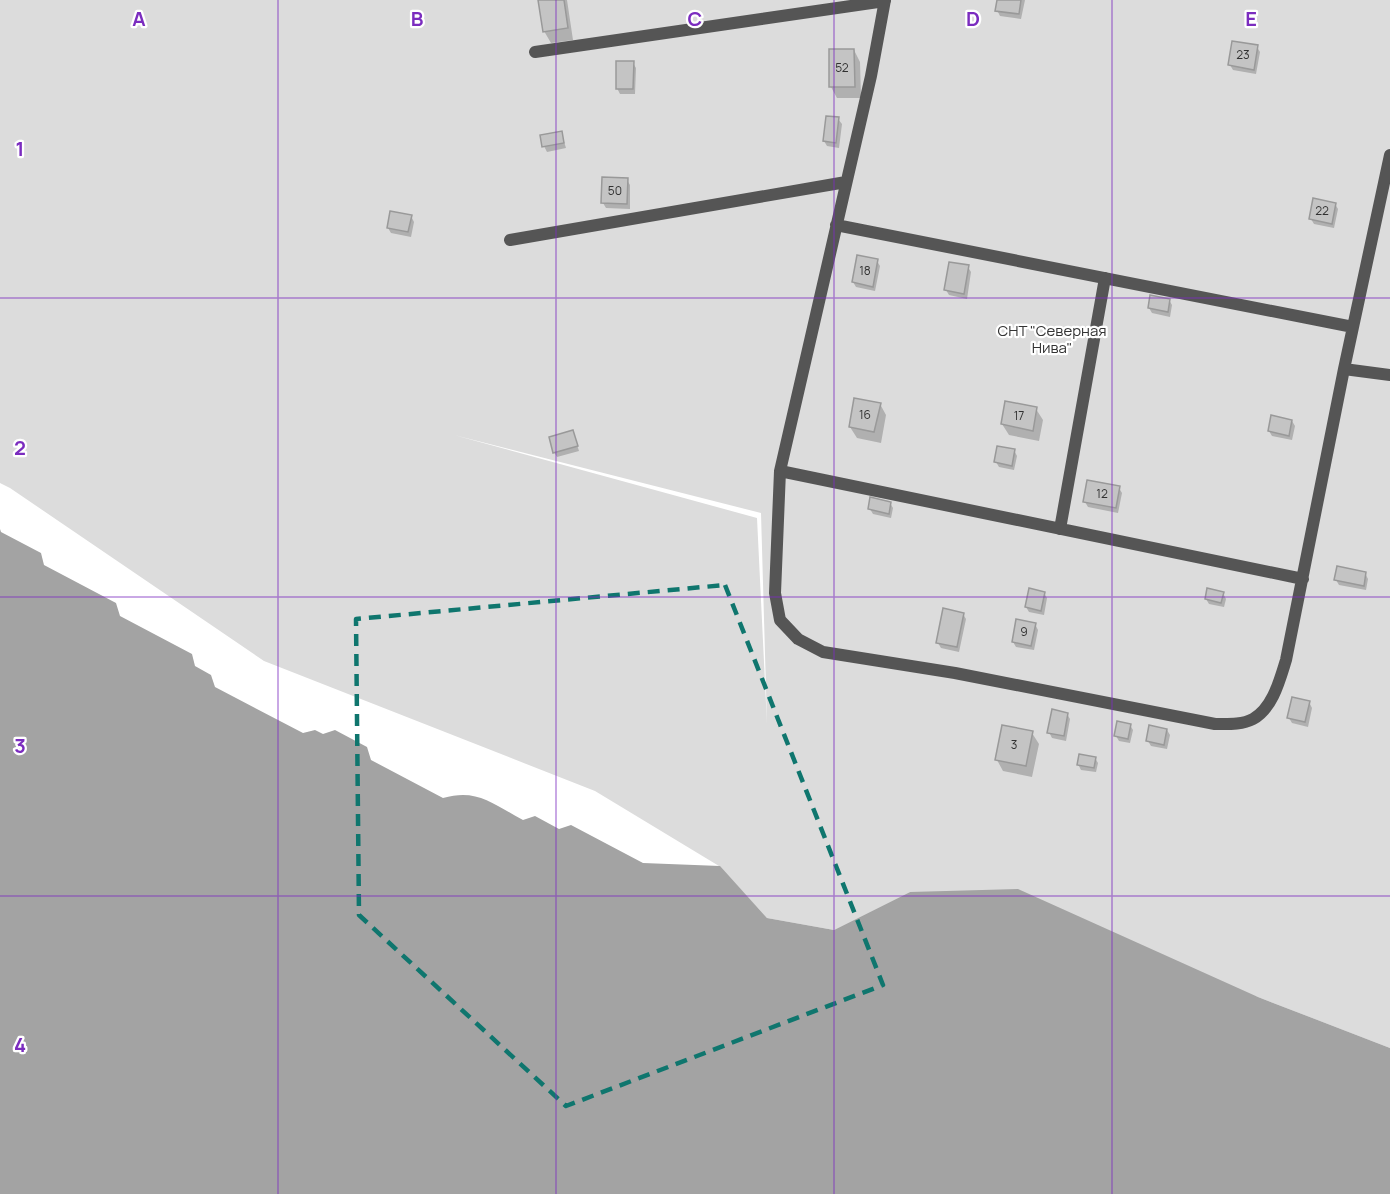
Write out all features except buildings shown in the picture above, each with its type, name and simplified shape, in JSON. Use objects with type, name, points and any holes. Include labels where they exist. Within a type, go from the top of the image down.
[{"type":"lane","points":[[535,52],[885,1],[871,75],[780,471],[775,593],[780,620],[798,639],[823,652],[955,673],[1215,724],[1240,723],[1255,718],[1266,707],[1278,685],[1286,660],[1344,369],[1390,155]]},
{"type":"lane","points":[[510,240],[846,182]]},
{"type":"lane","points":[[836,225],[1353,327]]},
{"type":"lane","points":[[1060,529],[1105,278]]},
{"type":"lane","points":[[1344,369],[1390,375]]},
{"type":"lane","points":[[780,471],[1303,579]]},
{"type":"highlighted area","points":[[725,585],[883,985],[566,1106],[359,915],[356,619]]},
{"type":"green space","name":"СНТ \"Северная Нива\"","points":[[0,0],[1390,0],[1390,1048],[1258,997],[910,892],[834,930],[767,918],[719,866],[595,791],[264,661],[0,483]],"holes":[[[454,435],[761,513],[767,724],[757,518]]]},
{"type":"shaded area","points":[[0,529],[1,532],[41,553],[44,565],[116,603],[120,616],[192,654],[195,666],[211,675],[215,687],[303,733],[315,730],[323,734],[335,730],[367,747],[371,760],[443,798],[455,795],[475,796],[523,820],[535,816],[559,829],[571,825],[643,863],[720,866],[767,918],[834,930],[910,892],[1018,889],[1258,997],[1390,1048],[1390,1194],[0,1194]]}]
